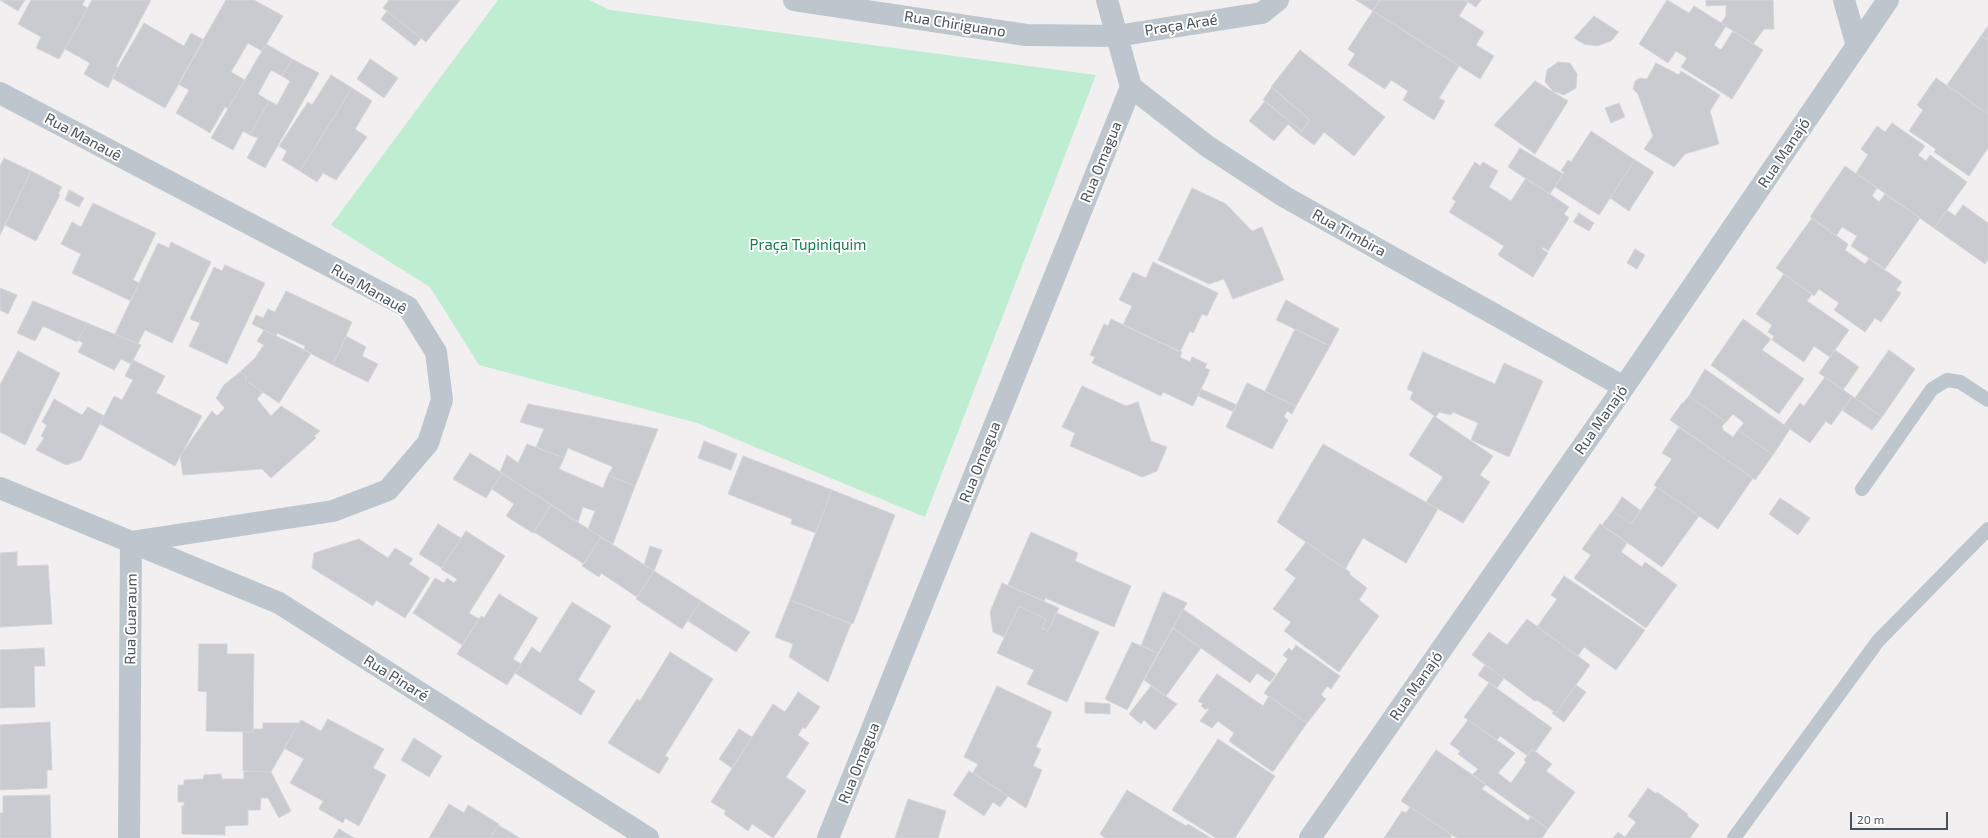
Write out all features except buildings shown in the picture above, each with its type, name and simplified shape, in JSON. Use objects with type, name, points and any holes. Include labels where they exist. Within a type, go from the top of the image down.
[{"type":"street","name":"Rua Chiriguano","points":[[794,0],[1026,35],[1116,36]]},
{"type":"street","points":[[1107,0],[1131,87]]},
{"type":"street","name":"Praça Araé","points":[[1116,36],[1262,13],[1278,0]]},
{"type":"street","points":[[1844,0],[1857,46]]},
{"type":"street","name":"Rua Manajó","points":[[1310,838],[1624,387],[1888,0]]},
{"type":"street","name":"Rua Timbira","points":[[1131,87],[1207,146],[1285,197],[1624,387]]},
{"type":"street","name":"Rua Omagua","points":[[828,838],[1131,87]]},
{"type":"street","name":"Rua Manauê","points":[[0,93],[408,307],[436,352],[442,400],[428,443],[388,490],[333,511],[132,542]]},
{"type":"street","points":[[0,488],[132,542]]},
{"type":"street","name":"Rua Guaraum","points":[[129,838],[132,542]]},
{"type":"street","name":"Rua Pinaré","points":[[132,542],[278,603],[648,838]]},
{"type":"lane","points":[[1862,489],[1932,389],[1946,380],[1960,382],[1988,400]]},
{"type":"lane","points":[[1734,838],[1878,641],[1988,529]]},
{"type":"green space","name":"Praça Tupiniquim","points":[[498,0],[589,0],[610,10],[1096,75],[925,517],[697,423],[479,365],[430,287],[331,225]]}]
